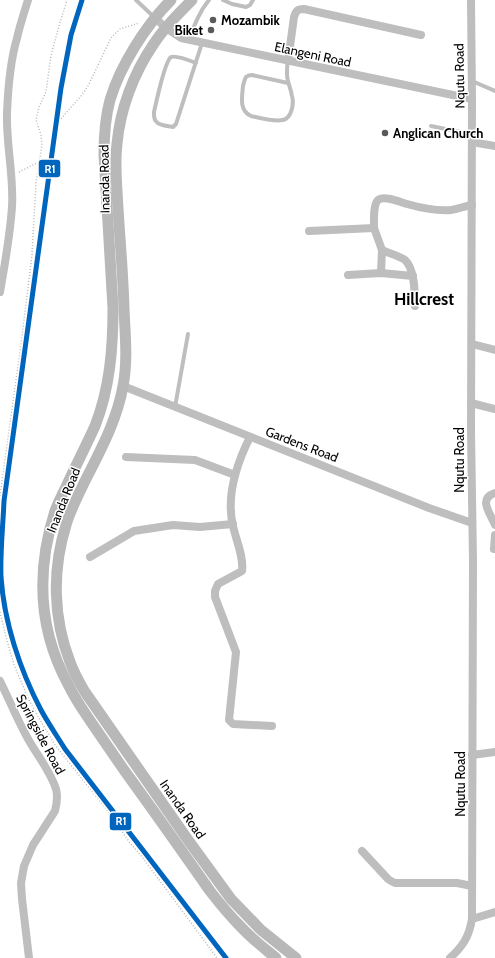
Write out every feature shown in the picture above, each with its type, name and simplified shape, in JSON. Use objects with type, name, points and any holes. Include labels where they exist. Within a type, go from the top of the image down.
[{"type":"main road","name":"Inanda Road","points":[[171,0],[155,18],[131,54],[117,80],[105,122],[104,155],[113,308],[110,363],[107,385],[101,408],[56,509],[48,537],[42,581],[44,610],[51,645],[55,656],[68,686],[85,713],[210,892],[242,928],[257,943],[276,958]]},
{"type":"main road","name":"Inanda Road","points":[[192,0],[166,28],[154,44],[135,77],[127,97],[119,126],[116,164],[117,198],[124,290],[126,363],[123,386],[106,440],[74,504],[60,545],[56,578],[59,621],[66,650],[75,674],[85,692],[188,840],[238,907],[261,930],[296,958]]},
{"type":"street","points":[[0,292],[12,207],[12,178],[8,145],[7,114],[10,80],[16,39],[28,0]]},
{"type":"street","name":"Nqutu Road","points":[[450,958],[466,940],[472,919],[473,560],[471,403],[471,0]]},
{"type":"street","points":[[288,61],[294,17],[296,11],[299,9],[421,35]]},
{"type":"street","name":"Elangeni Road","points":[[155,18],[166,28],[181,38],[472,99]]},
{"type":"street","points":[[472,138],[486,145],[495,146]]},
{"type":"street","points":[[381,273],[382,250],[374,228],[376,202],[382,198],[438,210],[452,210],[472,205]]},
{"type":"street","points":[[309,231],[374,228]]},
{"type":"street","points":[[382,250],[405,260],[413,276],[415,306]]},
{"type":"street","points":[[348,275],[381,273],[413,276]]},
{"type":"street","points":[[472,344],[495,350]]},
{"type":"street","name":"Gardens Road","points":[[123,386],[428,508],[472,523]]},
{"type":"street","points":[[471,403],[495,409]]},
{"type":"street","points":[[250,437],[235,475],[230,506],[232,524],[243,564],[242,571],[218,584],[215,591],[215,597],[236,652],[229,720],[233,724],[272,726]]},
{"type":"street","points":[[126,457],[195,460],[235,475]]},
{"type":"street","points":[[484,502],[495,492]]},
{"type":"street","points":[[472,499],[484,502]]},
{"type":"street","points":[[484,502],[495,525]]},
{"type":"street","points":[[90,557],[134,531],[173,526],[200,527],[232,524]]},
{"type":"street","points":[[494,549],[495,535]]},
{"type":"street","name":"Springside Road","points":[[0,681],[27,737],[51,778],[56,790],[57,798],[55,810],[33,845],[24,866],[21,883],[30,958]]},
{"type":"street","points":[[472,755],[495,752]]},
{"type":"street","points":[[362,851],[388,879],[395,883],[457,884],[472,886]]},
{"type":"street","points":[[472,919],[495,912]]},
{"type":"lane","points":[[136,0],[155,18]]},
{"type":"lane","points":[[189,40],[198,15],[209,0]]},
{"type":"lane","points":[[223,0],[232,4],[246,7],[250,5],[253,0]]},
{"type":"lane","points":[[196,63],[176,57],[170,59],[165,69],[154,112],[154,120],[156,123],[173,127],[176,124],[196,63],[202,43]]},
{"type":"lane","points":[[288,61],[288,83],[292,95],[291,110],[288,118],[281,120],[271,119],[251,116],[245,112],[241,101],[244,80],[247,77],[252,75],[288,83]]},
{"type":"lane","points":[[472,81],[495,91]]},
{"type":"lane","points":[[431,126],[465,133],[472,138]]},
{"type":"lane","points":[[175,407],[188,334]]},
{"type":"path","points":[[0,496],[32,255],[36,182],[42,145],[41,135],[36,120],[39,106],[46,92],[51,55],[67,0]]},
{"type":"path","points":[[59,121],[88,86],[111,38],[120,29],[141,23]]},
{"type":"path","points":[[12,178],[18,172],[39,162]]},
{"type":"path","points":[[0,612],[14,665],[29,700],[55,745],[107,810],[125,837],[143,858],[217,958]]},
{"type":"transit line","name":"R1","points":[[82,0],[71,35],[61,88],[4,501],[1,558],[3,594],[9,628],[26,679],[50,725],[65,749],[226,958]]},
{"type":"place","name":"Mozambik","points":[[213,20]]},
{"type":"place","name":"Biket","points":[[211,30]]},
{"type":"place","name":"Anglican Church","points":[[385,133]]},
{"type":"district","name":"Hillcrest","points":[[424,299]]}]
